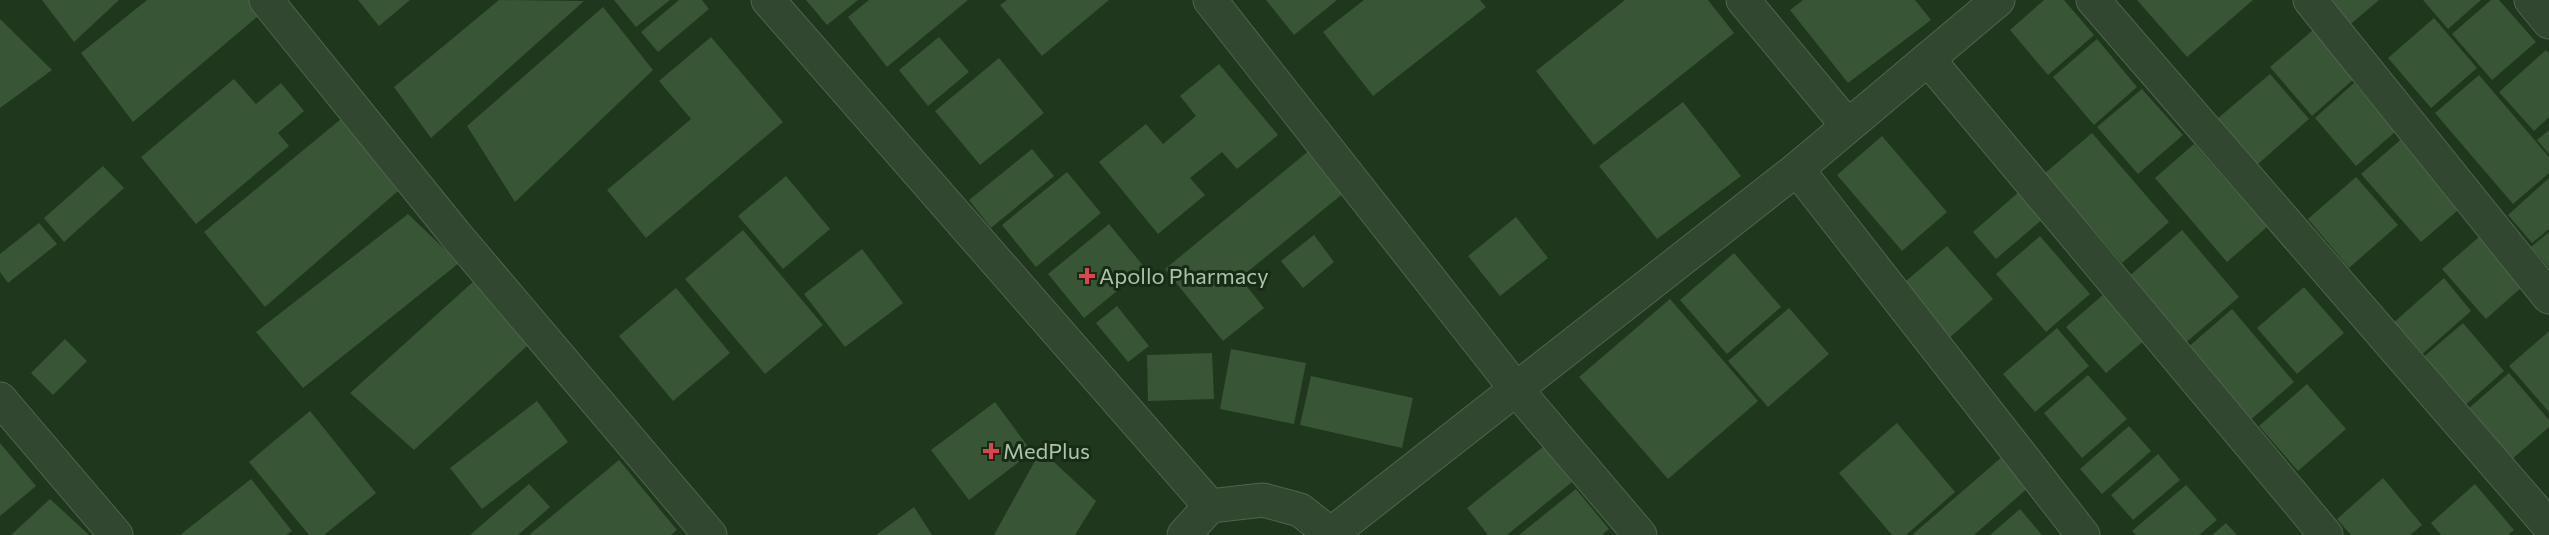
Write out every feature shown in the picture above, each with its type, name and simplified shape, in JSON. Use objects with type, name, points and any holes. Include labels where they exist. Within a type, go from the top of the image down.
[{"type":"street","points":[[266,0],[455,234],[710,535]]},
{"type":"street","points":[[768,0],[1210,506]]},
{"type":"street","points":[[1209,0],[1516,388],[1640,535]]},
{"type":"street","points":[[1743,0],[1847,125]]},
{"type":"street","points":[[1184,535],[1210,506],[1263,500],[1300,510],[1331,534],[1797,169],[1998,0]]},
{"type":"street","points":[[2092,0],[2549,526]]},
{"type":"street","points":[[2310,0],[2549,297]]},
{"type":"street","points":[[2531,0],[2549,22]]},
{"type":"street","points":[[1928,59],[2326,535]]},
{"type":"street","points":[[1797,169],[2083,535]]},
{"type":"street","points":[[0,399],[116,535]]},
{"type":"building","points":[[42,0],[119,0],[74,42]]},
{"type":"building","points":[[147,0],[255,0],[264,11],[133,122],[81,53]]},
{"type":"building","points":[[358,0],[410,0],[379,26]]},
{"type":"building","points":[[499,0],[584,1],[431,138],[394,87]]},
{"type":"building","points":[[614,0],[670,0],[636,27]]},
{"type":"building","points":[[679,0],[702,0],[709,9],[658,52],[641,32]]},
{"type":"building","points":[[806,0],[858,0],[827,25]]},
{"type":"building","points":[[869,0],[968,0],[887,67],[848,17]]},
{"type":"building","points":[[1007,0],[1109,0],[1042,56],[1000,5]]},
{"type":"building","points":[[1266,0],[1337,0],[1294,35]]},
{"type":"building","points":[[1364,0],[1480,0],[1486,7],[1373,96],[1323,32]]},
{"type":"building","points":[[1625,0],[1708,0],[1734,33],[1594,145],[1536,71]]},
{"type":"building","points":[[1803,0],[1915,0],[1931,20],[1848,83],[1790,10]]},
{"type":"building","points":[[2044,0],[2064,0],[2094,35],[2048,75],[2010,30]]},
{"type":"building","points":[[2137,0],[2253,0],[2187,57]]},
{"type":"building","points":[[2322,0],[2379,0],[2346,28]]},
{"type":"building","points":[[2423,0],[2481,0],[2448,29]]},
{"type":"building","points":[[2491,0],[2499,0],[2536,42],[2492,80],[2452,34]]},
{"type":"building","points":[[603,7],[653,70],[515,202],[467,126]]},
{"type":"building","points":[[2434,18],[2477,68],[2431,108],[2388,58]]},
{"type":"building","points":[[0,19],[52,70],[0,108]]},
{"type":"building","points":[[2313,30],[2355,78],[2312,116],[2270,67]]},
{"type":"building","points":[[711,37],[783,122],[646,238],[607,190],[691,119],[659,81]]},
{"type":"building","points":[[939,37],[969,72],[928,106],[899,70]]},
{"type":"building","points":[[2097,39],[2137,87],[2094,125],[2053,77]]},
{"type":"building","points":[[2546,50],[2549,53],[2549,117],[2534,131],[2499,92]]},
{"type":"building","points":[[999,58],[1044,113],[980,165],[935,111]]},
{"type":"building","points":[[1219,64],[1278,135],[1237,169],[1222,152],[1190,178],[1205,195],[1158,234],[1099,162],[1146,124],[1163,144],[1196,116],[1180,96]]},
{"type":"building","points":[[2270,74],[2309,119],[2257,165],[2217,119]]},
{"type":"building","points":[[2479,75],[2549,157],[2549,173],[2513,204],[2435,113]]},
{"type":"building","points":[[234,79],[256,104],[281,83],[304,111],[278,133],[289,146],[196,224],[141,157]]},
{"type":"building","points":[[2354,83],[2395,132],[2356,166],[2315,118]]},
{"type":"building","points":[[2142,89],[2183,135],[2138,174],[2097,127]]},
{"type":"building","points":[[1683,102],[1741,176],[1657,239],[1599,166]]},
{"type":"building","points":[[341,119],[398,191],[265,307],[204,232]]},
{"type":"building","points":[[2549,130],[2549,154],[2537,140]]},
{"type":"building","points":[[2092,133],[2169,222],[2122,263],[2045,173]]},
{"type":"building","points":[[1882,136],[1947,212],[1902,251],[1837,175]]},
{"type":"building","points":[[2405,136],[2464,205],[2421,242],[2361,174]]},
{"type":"building","points":[[2194,144],[2267,227],[2227,262],[2155,178]]},
{"type":"building","points":[[1032,149],[1054,176],[991,228],[969,200]]},
{"type":"building","points":[[1311,149],[1346,191],[1240,278],[1264,308],[1223,341],[1165,269]]},
{"type":"building","points":[[103,166],[124,188],[64,242],[44,218]]},
{"type":"building","points":[[1067,172],[1101,213],[1036,267],[1002,225]]},
{"type":"building","points":[[786,176],[830,229],[783,269],[738,216]]},
{"type":"building","points":[[2356,177],[2398,225],[2349,268],[2308,219]]},
{"type":"building","points":[[2549,178],[2549,229],[2532,243],[2508,215]]},
{"type":"building","points":[[2021,190],[2045,217],[1996,259],[1973,232]]},
{"type":"building","points":[[408,214],[459,263],[303,388],[256,332]]},
{"type":"building","points":[[1516,217],[1548,258],[1500,296],[1468,256]]},
{"type":"building","points":[[39,223],[57,244],[8,283],[0,272],[0,254]]},
{"type":"building","points":[[1109,224],[1145,268],[1084,318],[1048,274]]},
{"type":"building","points":[[743,230],[823,325],[765,374],[685,279]]},
{"type":"building","points":[[2182,230],[2239,297],[2183,345],[2126,279]]},
{"type":"building","points":[[2549,232],[2549,268],[2531,247]]},
{"type":"building","points":[[1314,235],[1334,262],[1303,288],[1281,261]]},
{"type":"building","points":[[2040,236],[2090,294],[2046,332],[1996,274]]},
{"type":"building","points":[[2479,237],[2522,287],[2486,319],[2442,269]]},
{"type":"building","points":[[1947,246],[1993,299],[1946,341],[1899,287]]},
{"type":"building","points":[[862,249],[903,303],[845,347],[804,294]]},
{"type":"building","points":[[1734,253],[1781,307],[1727,354],[1680,300]]},
{"type":"building","points":[[2444,278],[2471,311],[2420,356],[2392,324]]},
{"type":"building","points":[[475,280],[527,346],[414,450],[350,393]]},
{"type":"building","points":[[2112,287],[2152,334],[2106,373],[2066,327]]},
{"type":"building","points":[[2304,287],[2344,333],[2297,374],[2257,328]]},
{"type":"building","points":[[676,288],[730,353],[673,401],[619,336]]},
{"type":"building","points":[[1670,299],[1758,401],[1668,479],[1579,377]]},
{"type":"building","points":[[1117,306],[1149,346],[1128,362],[1096,323]]},
{"type":"building","points":[[1789,308],[1829,354],[1768,407],[1728,361]]},
{"type":"building","points":[[2232,309],[2294,382],[2248,422],[2186,349]]},
{"type":"building","points":[[2463,323],[2504,371],[2455,414],[2413,366]]},
{"type":"building","points":[[2057,328],[2089,366],[2035,412],[2003,374]]},
{"type":"building","points":[[2549,331],[2549,412],[2509,366]]},
{"type":"building","points":[[65,339],[87,361],[53,395],[31,373]]},
{"type":"building","points":[[1231,349],[1306,363],[1294,424],[1220,409]]},
{"type":"building","points":[[1212,353],[1214,399],[1148,401],[1147,355]]},
{"type":"building","points":[[2509,373],[2549,420],[2549,427],[2503,467],[2459,417]]},
{"type":"building","points":[[2088,375],[2127,419],[2082,458],[2044,413]]},
{"type":"building","points":[[1311,376],[1413,398],[1402,448],[1300,425]]},
{"type":"building","points":[[2307,384],[2346,429],[2298,471],[2259,426]]},
{"type":"building","points":[[537,401],[568,442],[482,509],[450,468]]},
{"type":"building","points":[[995,402],[1032,452],[969,500],[931,450]]},
{"type":"building","points":[[310,411],[376,493],[324,535],[309,535],[249,462]]},
{"type":"building","points":[[1897,423],[1955,492],[1906,535],[1892,535],[1839,473]]},
{"type":"building","points":[[2129,426],[2151,451],[2102,494],[2080,469]]},
{"type":"building","points":[[0,443],[36,486],[0,516]]},
{"type":"building","points":[[1544,446],[1572,482],[1507,535],[1488,535],[1467,508]]},
{"type":"building","points":[[1041,450],[1096,501],[1075,535],[994,535]]},
{"type":"building","points":[[2158,454],[2180,480],[2133,520],[2111,495]]},
{"type":"building","points":[[2003,456],[2029,487],[1974,535],[1912,535]]},
{"type":"building","points":[[619,460],[677,530],[671,535],[529,535]]},
{"type":"building","points":[[2383,478],[2422,525],[2410,535],[2351,535],[2337,519]]},
{"type":"building","points":[[251,479],[292,531],[286,535],[180,535]]},
{"type":"building","points":[[529,484],[550,507],[518,535],[470,535]]},
{"type":"building","points":[[2475,484],[2514,530],[2508,535],[2441,535],[2431,523]]},
{"type":"building","points":[[2186,485],[2217,520],[2199,535],[2136,535],[2132,531]]},
{"type":"building","points":[[1576,489],[1609,529],[1602,535],[1519,535]]},
{"type":"building","points":[[50,499],[89,535],[11,535]]},
{"type":"building","points":[[914,507],[932,535],[876,535]]},
{"type":"building","points":[[2020,509],[2042,535],[1990,535]]},
{"type":"building","points":[[2226,523],[2237,535],[2212,535]]},
{"type":"place","name":"Apollo Pharmacy","points":[[1087,276]]},
{"type":"place","name":"MedPlus","points":[[991,451]]}]
